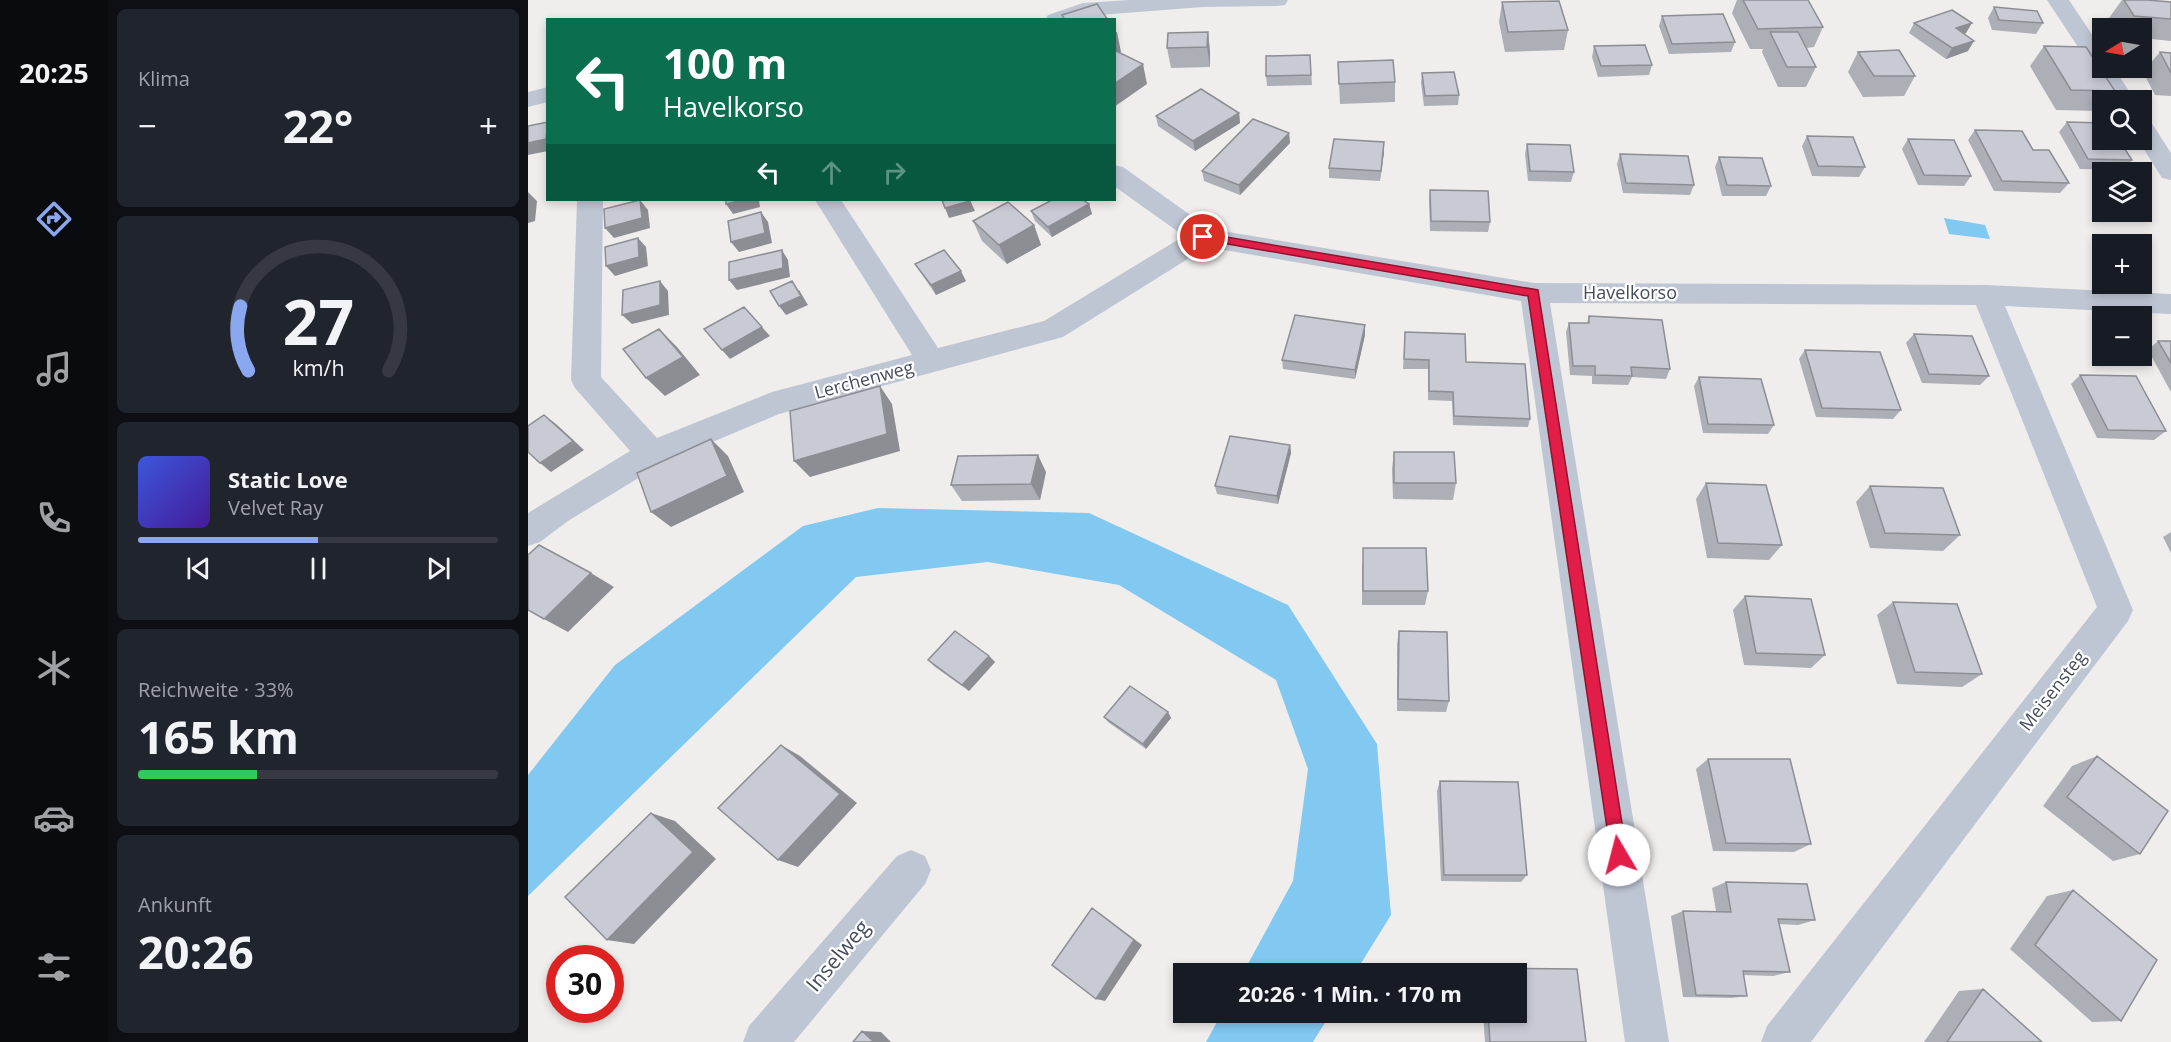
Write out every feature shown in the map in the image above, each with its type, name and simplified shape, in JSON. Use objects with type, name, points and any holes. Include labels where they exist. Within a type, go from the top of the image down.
[{"type":"street","points":[[1061,18],[1083,10],[1203,1],[1276,0]]},
{"type":"street","points":[[2058,0],[2117,90]]},
{"type":"street","points":[[528,100],[546,95]]},
{"type":"street","points":[[2152,143],[2171,172]]},
{"type":"street","name":"Havelkorso","points":[[1116,175],[1203,237],[1534,293],[1986,295],[2171,304]]},
{"type":"street","points":[[590,201],[586,380],[652,454]]},
{"type":"street","points":[[829,201],[931,362]]},
{"type":"street","name":"Lerchenweg","points":[[528,532],[556,511],[652,454],[772,405],[1053,329],[1203,237]]},
{"type":"street","points":[[1534,293],[1647,1042]]},
{"type":"street","name":"Meisensteg","points":[[1783,1042],[2116,610],[1986,295]]},
{"type":"street","name":"Inselweg","points":[[765,1042],[911,870]]},
{"type":"water","points":[[1944,218],[1985,225],[1990,239],[1949,234]]},
{"type":"water","points":[[878,508],[1089,513],[1288,605],[1377,744],[1391,915],[1361,963],[1248,963],[1293,881],[1308,769],[1276,680],[1119,585],[988,562],[856,577],[528,896],[528,775],[615,665],[803,526]]},
{"type":"water","points":[[1216,1023],[1325,1023],[1313,1042],[1206,1042]]},
{"type":"building","points":[[1743,0],[1808,0],[1823,27],[1758,29]]},
{"type":"building","points":[[2124,0],[2171,2],[2171,19],[2134,16]]},
{"type":"building","points":[[1559,1],[1568,30],[1508,32],[1502,2]]},
{"type":"building","points":[[1097,4],[1107,18],[1064,18],[1062,15]]},
{"type":"building","points":[[1994,7],[2037,11],[2043,23],[1999,20]]},
{"type":"building","points":[[1952,10],[1972,23],[1956,28],[1974,41],[1952,48],[1914,23]]},
{"type":"building","points":[[1723,14],[1735,42],[1672,44],[1662,16]]},
{"type":"building","points":[[1208,32],[1207,47],[1167,48],[1168,33]]},
{"type":"building","points":[[1770,32],[1798,32],[1816,67],[1787,67]]},
{"type":"building","points":[[1645,45],[1652,65],[1601,66],[1594,46]]},
{"type":"building","points":[[2044,46],[2086,47],[2092,56],[2092,78],[2106,78],[2114,90],[2071,90]]},
{"type":"building","points":[[1899,50],[1915,76],[1874,76],[1858,52]]},
{"type":"building","points":[[1116,51],[1143,64],[1116,83]]},
{"type":"building","points":[[2160,52],[2171,53],[2171,73]]},
{"type":"building","points":[[1310,55],[1311,75],[1266,76],[1266,56]]},
{"type":"building","points":[[1393,60],[1395,82],[1339,84],[1338,62]]},
{"type":"building","points":[[1454,72],[1459,95],[1425,96],[1422,73]]},
{"type":"building","points":[[1201,89],[1239,113],[1193,141],[1156,116]]},
{"type":"building","points":[[1253,119],[1289,133],[1239,185],[1202,171]]},
{"type":"building","points":[[546,122],[546,139],[528,143],[528,126]]},
{"type":"building","points":[[2067,122],[2092,123],[2092,150],[2126,150],[2132,160],[2088,159]]},
{"type":"building","points":[[1975,130],[2022,131],[2033,150],[2049,150],[2069,183],[2002,181]]},
{"type":"building","points":[[1807,136],[1853,137],[1865,167],[1818,166]]},
{"type":"building","points":[[1334,139],[1384,142],[1381,171],[1329,168]]},
{"type":"building","points":[[1908,139],[1954,140],[1971,176],[1924,175]]},
{"type":"building","points":[[1527,144],[1570,145],[1574,172],[1530,171]]},
{"type":"building","points":[[1620,154],[1688,156],[1694,185],[1626,183]]},
{"type":"building","points":[[1719,157],[1762,158],[1771,186],[1727,185]]},
{"type":"building","points":[[1430,190],[1488,191],[1490,222],[1431,221]]},
{"type":"building","points":[[640,201],[642,218],[605,228],[604,209]]},
{"type":"building","points":[[942,201],[970,201],[945,208]]},
{"type":"building","points":[[1050,201],[1084,201],[1089,204],[1048,227],[1031,211]]},
{"type":"building","points":[[1008,202],[1034,225],[999,245],[973,221]]},
{"type":"building","points":[[761,212],[765,233],[731,242],[728,221]]},
{"type":"building","points":[[638,238],[639,257],[606,266],[605,247]]},
{"type":"building","points":[[782,250],[783,268],[729,280],[729,262]]},
{"type":"building","points":[[944,250],[961,271],[931,285],[915,264]]},
{"type":"building","points":[[660,281],[660,305],[622,315],[623,290]]},
{"type":"building","points":[[792,281],[801,296],[779,306],[770,291]]},
{"type":"building","points":[[744,307],[762,327],[722,350],[704,329]]},
{"type":"building","points":[[1295,315],[1365,325],[1355,370],[1282,360]]},
{"type":"building","points":[[1589,316],[1662,320],[1670,369],[1631,367],[1632,376],[1595,375],[1595,366],[1573,366],[1569,323],[1589,323]]},
{"type":"building","points":[[659,329],[683,357],[646,378],[623,349]]},
{"type":"building","points":[[1405,332],[1465,334],[1466,362],[1525,364],[1530,419],[1454,416],[1453,392],[1429,391],[1429,360],[1404,359]]},
{"type":"building","points":[[1914,334],[1972,336],[1989,376],[1929,374]]},
{"type":"building","points":[[2158,341],[2171,341],[2171,363]]},
{"type":"building","points":[[1805,350],[1880,352],[1901,410],[1822,408]]},
{"type":"building","points":[[2080,375],[2136,376],[2166,431],[2108,430]]},
{"type":"building","points":[[1699,377],[1761,379],[1774,425],[1708,424]]},
{"type":"building","points":[[880,386],[887,434],[794,461],[790,411]]},
{"type":"building","points":[[544,415],[573,441],[540,463],[528,452],[528,426]]},
{"type":"building","points":[[1230,436],[1290,445],[1277,496],[1215,486]]},
{"type":"building","points":[[711,439],[727,476],[651,512],[637,473]]},
{"type":"building","points":[[1394,452],[1454,452],[1456,483],[1394,483]]},
{"type":"building","points":[[1038,455],[1031,484],[951,485],[958,456]]},
{"type":"building","points":[[1706,483],[1766,485],[1782,545],[1718,543]]},
{"type":"building","points":[[1870,486],[1943,488],[1960,535],[1885,533]]},
{"type":"building","points":[[539,545],[591,573],[544,619],[528,610],[528,555]]},
{"type":"building","points":[[1363,548],[1426,548],[1428,591],[1363,591]]},
{"type":"building","points":[[1745,596],[1811,599],[1825,655],[1756,653]]},
{"type":"building","points":[[1893,602],[1957,604],[1982,674],[1915,672]]},
{"type":"building","points":[[955,631],[989,656],[962,685],[928,660]]},
{"type":"building","points":[[1399,631],[1447,632],[1449,701],[1398,699]]},
{"type":"building","points":[[1130,686],[1168,712],[1143,744],[1104,717]]},
{"type":"building","points":[[781,745],[840,794],[778,860],[718,808]]},
{"type":"building","points":[[2097,756],[2168,811],[2140,854],[2067,797]]},
{"type":"building","points":[[1708,759],[1790,759],[1811,844],[1726,843]]},
{"type":"building","points":[[1440,781],[1518,782],[1527,875],[1444,875]]},
{"type":"building","points":[[651,813],[693,852],[607,940],[565,897]]},
{"type":"building","points":[[1726,882],[1807,884],[1815,920],[1778,919],[1790,972],[1743,971],[1747,996],[1696,995],[1683,911],[1731,912]]},
{"type":"building","points":[[2073,890],[2157,960],[2121,1021],[2035,945]]},
{"type":"building","points":[[1092,908],[1134,940],[1096,999],[1052,965]]},
{"type":"building","points":[[1527,968],[1577,969],[1586,1042],[1490,1042],[1489,1023],[1527,1023]]},
{"type":"building","points":[[1983,989],[2042,1042],[1947,1042]]},
{"type":"building","points":[[862,1031],[874,1042],[853,1042]]},
{"type":"route","points":[[1203,237],[1534,293],[1619,855]]}]
